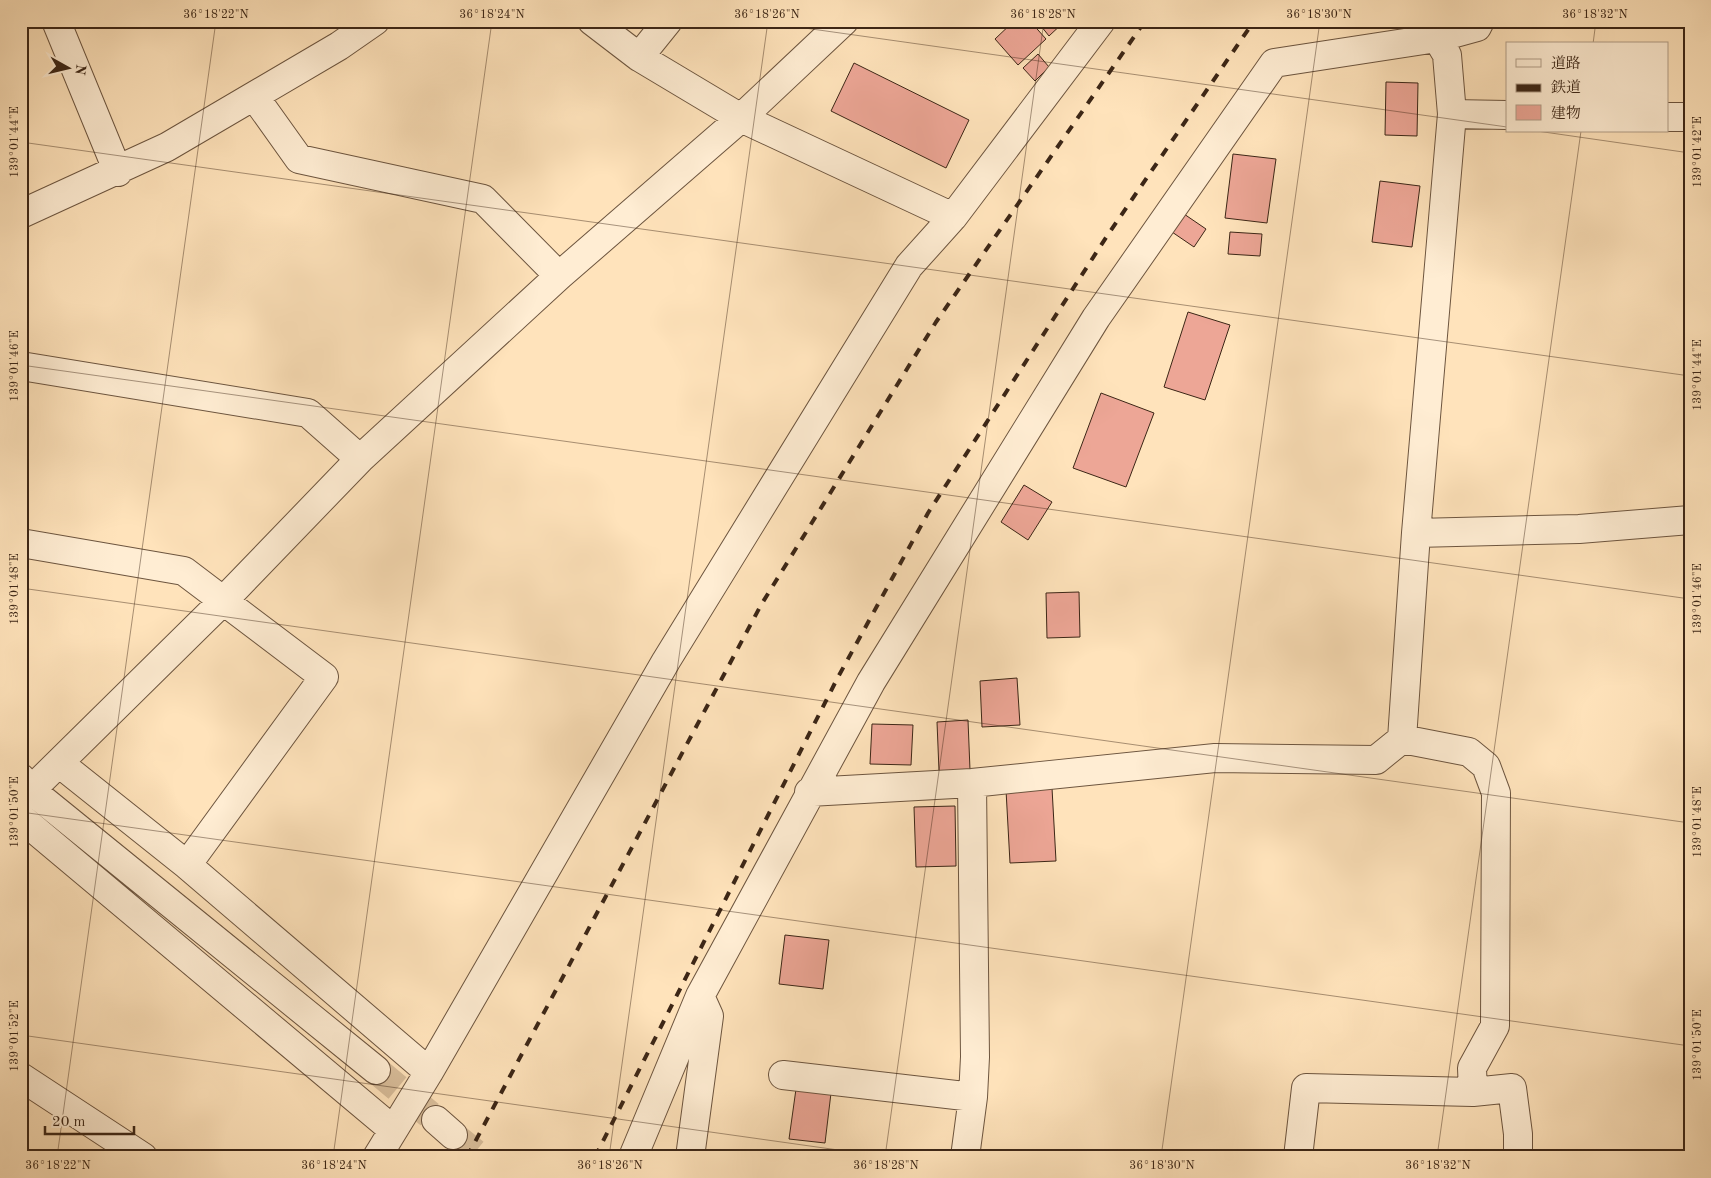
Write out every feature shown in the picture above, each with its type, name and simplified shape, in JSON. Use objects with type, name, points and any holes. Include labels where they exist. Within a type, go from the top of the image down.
[{"type":"street","points":[[56,21],[118,172]]},
{"type":"street","points":[[21,214],[118,172],[167,147],[339,46],[375,21]]},
{"type":"street","points":[[592,21],[639,57],[741,118],[953,217]]},
{"type":"street","points":[[639,57],[668,21]]},
{"type":"street","points":[[376,1070],[25,790],[59,763],[224,600],[360,459],[559,276],[741,118],[844,21]]},
{"type":"street","points":[[377,1157],[392,1129],[429,1072],[672,653],[909,266],[953,217],[1101,21]]},
{"type":"street","points":[[633,1157],[700,996],[809,792],[871,682],[1096,318],[1274,63],[1436,30],[1477,27],[1480,21]]},
{"type":"street","points":[[809,792],[972,783],[1216,758],[1376,760],[1402,739],[1416,534],[1452,114],[1448,55],[1436,30]]},
{"type":"street","points":[[254,96],[299,159],[483,199],[559,276]]},
{"type":"street","points":[[1452,114],[1506,115]]},
{"type":"street","points":[[1668,117],[1690,117]]},
{"type":"street","points":[[21,366],[308,413],[360,459]]},
{"type":"street","points":[[1416,534],[1578,529],[1690,520]]},
{"type":"street","points":[[21,543],[184,571],[324,678],[187,865]]},
{"type":"street","points":[[1402,739],[1469,752],[1486,766],[1496,794],[1495,1026],[1472,1068],[1473,1092]]},
{"type":"street","points":[[59,763],[187,865],[429,1072]]},
{"type":"street","points":[[965,1157],[973,1097],[975,1057],[972,783]]},
{"type":"street","points":[[21,818],[392,1129]]},
{"type":"street","points":[[690,1157],[709,1016],[700,996]]},
{"type":"street","points":[[782,1075],[973,1097]]},
{"type":"street","points":[[21,1077],[143,1157]]},
{"type":"street","points":[[1298,1157],[1306,1088],[1473,1092],[1512,1088],[1518,1134],[1518,1157]]},
{"type":"building","points":[[1014,21],[1030,21],[1046,39],[1018,65],[995,39]]},
{"type":"building","points":[[1037,21],[1065,21],[1049,36]]},
{"type":"building","points":[[1038,54],[1049,67],[1035,81],[1023,68]]},
{"type":"building","points":[[854,63],[969,120],[946,168],[831,111]]},
{"type":"building","points":[[1386,82],[1418,83],[1417,136],[1385,135]]},
{"type":"building","points":[[1233,154],[1276,159],[1267,223],[1225,218]]},
{"type":"building","points":[[1380,181],[1420,186],[1412,247],[1372,242]]},
{"type":"building","points":[[1184,214],[1206,229],[1194,247],[1172,232]]},
{"type":"building","points":[[1230,232],[1262,234],[1260,256],[1228,254]]},
{"type":"building","points":[[1188,312],[1230,325],[1205,400],[1164,387]]},
{"type":"building","points":[[1101,393],[1154,413],[1126,487],[1073,468]]},
{"type":"building","points":[[1024,485],[1052,502],[1028,540],[1001,522]]},
{"type":"building","points":[[1079,592],[1080,637],[1047,638],[1046,593]]},
{"type":"building","points":[[1017,678],[1020,725],[982,727],[980,681]]},
{"type":"building","points":[[968,720],[970,770],[939,771],[937,722]]},
{"type":"building","points":[[872,724],[913,725],[911,765],[870,764]]},
{"type":"building","points":[[1052,788],[1056,861],[1010,863],[1006,790]]},
{"type":"building","points":[[955,806],[956,866],[916,867],[914,807]]},
{"type":"building","points":[[785,935],[829,940],[823,989],[779,984]]},
{"type":"building","points":[[796,1089],[831,1093],[825,1143],[789,1139]]},
{"type":"tunnel","points":[[376,1070],[436,1120]]},
{"type":"tunnel","points":[[453,1135],[480,1157]]},
{"type":"railway","points":[[467,1157],[761,605],[936,322],[1145,21]]},
{"type":"railway","points":[[595,1157],[837,679],[928,513],[1107,236],[1254,21]]}]
